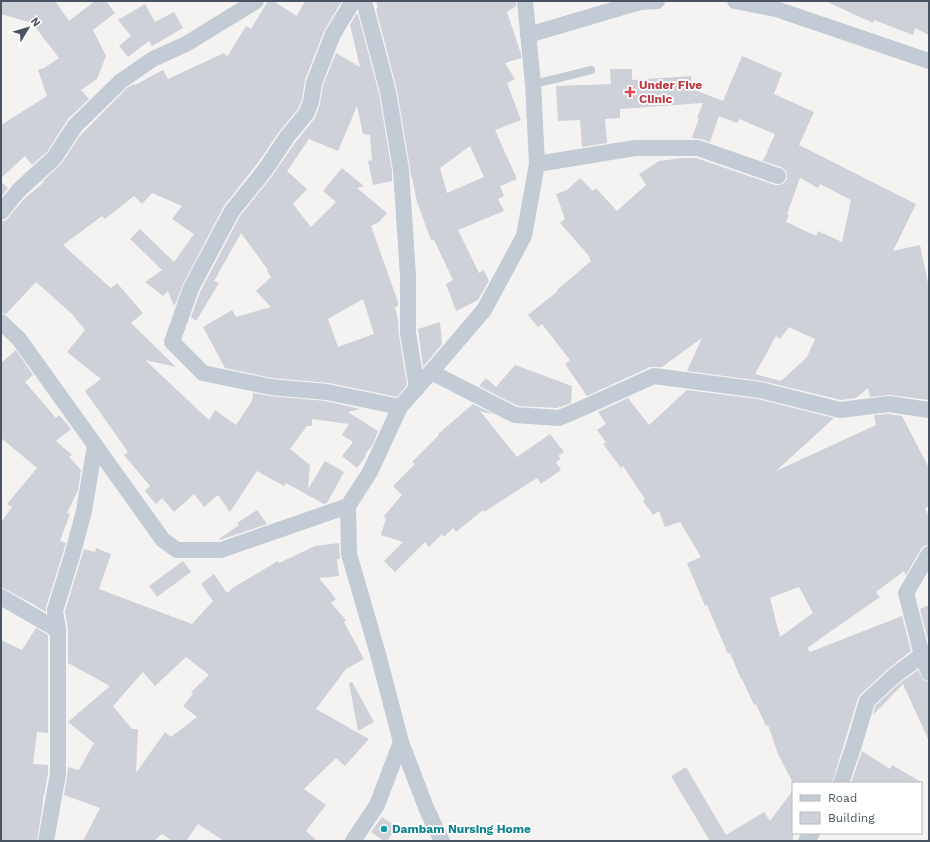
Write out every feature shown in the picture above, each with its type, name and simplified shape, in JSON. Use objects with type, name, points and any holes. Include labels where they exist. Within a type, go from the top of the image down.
[{"type":"street","points":[[1,212],[19,190],[54,158],[75,126],[121,81],[153,59],[186,44],[256,1]]},
{"type":"street","points":[[353,1],[333,34],[314,83],[311,102],[306,114],[288,136],[265,170],[232,211],[191,288],[172,342],[203,373],[271,387],[327,392],[400,407]]},
{"type":"street","points":[[364,1],[388,92],[401,170],[408,276],[408,333],[417,388]]},
{"type":"street","points":[[442,841],[427,810],[401,742],[378,654],[349,554],[348,506],[370,472],[400,407],[484,310],[524,236],[537,164],[533,84],[525,1]]},
{"type":"street","points":[[528,35],[640,2],[657,1]]},
{"type":"street","points":[[735,1],[776,9],[929,61]]},
{"type":"street","points":[[537,164],[635,148],[698,148],[778,176]]},
{"type":"street","points":[[1,322],[19,339],[163,540],[177,550],[221,550],[348,506]]},
{"type":"street","points":[[431,372],[515,415],[559,418],[654,376],[760,390],[840,410],[889,404],[929,410]]},
{"type":"street","points":[[46,841],[58,774],[58,630],[55,610],[84,511],[95,445]]},
{"type":"street","points":[[929,554],[906,593],[922,654],[929,673]]},
{"type":"street","points":[[1,597],[58,630]]},
{"type":"street","points":[[841,782],[867,701],[894,676],[922,654]]},
{"type":"street","points":[[353,841],[377,805],[401,742]]},
{"type":"lane","points":[[533,84],[591,70]]},
{"type":"building","points":[[1,1],[55,1],[69,21],[95,1],[106,1],[115,13],[93,30],[106,56],[97,79],[81,90],[89,99],[68,119],[47,152],[32,165],[25,156],[1,178],[1,125],[47,96],[38,70],[44,68],[59,58],[32,23],[1,14]]},
{"type":"building","points":[[268,1],[273,1],[297,16],[305,1],[342,1],[324,31],[305,80],[302,99],[298,109],[224,206],[183,284],[175,305],[173,304],[168,291],[163,296],[145,282],[162,270],[130,239],[140,229],[174,262],[194,234],[172,219],[182,206],[152,193],[142,204],[134,196],[105,219],[102,216],[63,245],[111,288],[117,283],[143,313],[131,323],[176,367],[145,360],[209,420],[215,410],[236,425],[252,401],[253,393],[326,401],[360,409],[348,412],[378,431],[373,444],[357,468],[342,456],[353,442],[342,435],[349,424],[312,419],[312,426],[307,426],[290,449],[310,465],[308,489],[325,461],[344,472],[327,503],[324,504],[286,483],[284,486],[257,471],[230,512],[218,495],[204,507],[194,494],[174,512],[162,498],[156,504],[145,491],[150,486],[124,455],[128,452],[85,391],[101,379],[67,352],[85,330],[72,314],[36,282],[6,314],[1,313],[1,221],[5,221],[23,200],[44,182],[43,181],[62,163],[79,137],[127,88],[163,70],[168,79],[224,53],[227,57],[246,26],[251,29]]},
{"type":"building","points":[[376,1],[516,1],[516,6],[507,12],[521,58],[505,63],[515,79],[507,83],[521,120],[495,130],[517,179],[500,186],[504,196],[498,199],[504,211],[458,230],[479,273],[484,270],[489,281],[478,300],[456,311],[446,284],[453,280],[434,240],[431,240],[417,202],[412,177],[411,178],[397,90],[376,9],[378,8]],"holes":[[[470,146],[484,177],[447,193],[440,168]]]},
{"type":"building","points":[[825,1],[929,1],[929,35],[915,28],[913,35],[874,20],[873,23]]},
{"type":"building","points":[[145,4],[155,22],[174,12],[183,28],[152,46],[149,41],[128,57],[119,46],[131,36],[118,20]]},
{"type":"building","points":[[356,14],[358,14],[379,94],[392,171],[392,181],[373,185],[368,161],[372,160],[370,135],[363,134],[357,106],[338,151],[309,139],[287,171],[307,189],[293,204],[311,227],[336,202],[323,191],[342,168],[364,186],[357,188],[387,213],[379,222],[371,226],[398,302],[398,306],[395,307],[407,385],[397,397],[329,383],[272,378],[225,368],[203,327],[232,310],[236,317],[271,307],[256,291],[271,277],[267,271],[268,270],[241,233],[214,281],[219,283],[196,321],[191,317],[200,292],[240,216],[315,118],[320,104],[323,85],[336,53],[360,67],[350,25]],"holes":[[[363,299],[374,334],[338,347],[328,319]]]},
{"type":"building","points":[[742,56],[782,73],[774,94],[814,112],[799,145],[916,204],[893,251],[920,245],[929,288],[929,400],[890,395],[870,397],[868,388],[856,398],[841,400],[762,381],[687,371],[702,338],[662,367],[650,367],[587,396],[565,364],[570,360],[542,324],[538,327],[528,315],[558,291],[557,290],[591,261],[589,258],[590,257],[560,223],[565,219],[556,194],[567,190],[580,178],[593,191],[596,188],[617,211],[646,185],[639,174],[659,161],[696,158],[775,185],[784,183],[787,179],[785,170],[781,167],[763,161],[775,134],[739,119],[737,123],[719,116],[710,142],[692,138],[699,118],[697,118],[703,103],[620,109],[620,118],[605,119],[607,143],[582,147],[580,120],[558,121],[556,86],[611,84],[610,69],[632,69],[632,80],[691,76],[692,89],[723,101]],"holes":[[[800,178],[818,188],[820,184],[851,200],[842,242],[818,231],[816,236],[786,222],[789,215],[787,214]],[[789,327],[815,339],[807,357],[781,381],[755,374],[776,336],[780,339]]]},
{"type":"building","points":[[1,182],[8,188],[1,197]]},
{"type":"building","points":[[440,322],[442,344],[423,367],[418,329]]},
{"type":"building","points":[[16,350],[33,375],[25,382],[56,418],[59,415],[71,429],[56,441],[72,455],[69,457],[81,470],[78,490],[67,513],[70,514],[60,541],[66,543],[46,607],[46,612],[1,587],[1,522],[12,507],[7,504],[37,468],[1,438],[1,363]]},
{"type":"building","points":[[515,365],[572,386],[571,403],[557,408],[518,406],[479,386],[486,378],[496,387]]},
{"type":"building","points":[[687,390],[758,399],[834,418],[776,471],[876,425],[874,415],[889,414],[902,416],[929,468],[929,506],[925,508],[929,517],[929,545],[924,546],[921,549],[906,575],[904,571],[876,592],[880,597],[807,648],[810,652],[902,616],[911,651],[888,669],[858,698],[832,782],[792,782],[778,754],[768,725],[766,726],[756,704],[754,705],[730,653],[728,654],[707,605],[705,606],[687,563],[701,557],[680,522],[665,527],[659,511],[653,515],[643,501],[645,499],[623,466],[621,468],[603,444],[606,442],[597,430],[606,424],[598,412],[628,398],[649,425]],"holes":[[[799,587],[813,613],[780,637],[770,598]]]},
{"type":"building","points":[[473,404],[495,415],[480,411],[517,457],[550,434],[564,452],[558,456],[561,459],[556,462],[561,470],[541,484],[537,478],[484,512],[483,510],[456,532],[453,528],[444,537],[442,534],[429,547],[425,542],[395,572],[384,561],[403,542],[381,535],[386,518],[384,516],[402,495],[393,486],[415,464],[412,462],[439,435],[438,434]]},
{"type":"building","points":[[257,510],[267,524],[220,540],[219,539],[239,525],[237,523]]},
{"type":"building","points":[[339,543],[340,559],[337,559],[339,576],[319,578],[336,599],[331,603],[346,620],[344,622],[364,659],[346,669],[316,709],[369,739],[345,766],[336,758],[304,789],[326,805],[306,831],[317,841],[224,841],[198,824],[186,841],[172,841],[162,834],[154,841],[83,841],[100,808],[64,795],[68,767],[79,770],[94,743],[68,722],[110,686],[68,663],[68,630],[65,611],[84,549],[95,552],[96,548],[111,554],[99,589],[192,624],[213,601],[201,584],[214,574],[227,593],[234,587],[278,561],[279,563],[315,546]],"holes":[[[186,657],[209,675],[191,692],[193,694],[183,706],[197,717],[171,737],[165,732],[136,773],[138,729],[132,729],[113,706],[143,672],[155,686]]]},
{"type":"building","points":[[183,561],[191,572],[157,597],[149,586]]},
{"type":"building","points":[[929,605],[929,644],[920,609]]},
{"type":"building","points":[[36,628],[48,635],[48,733],[37,732],[33,764],[48,765],[37,841],[1,841],[1,640],[22,650]]},
{"type":"building","points":[[918,670],[923,680],[929,682],[929,741],[903,684],[873,715],[875,706],[900,683]]},
{"type":"building","points":[[352,682],[374,722],[358,731],[349,683]]},
{"type":"building","points":[[862,751],[890,769],[892,765],[921,782],[851,782]]},
{"type":"building","points":[[686,767],[726,835],[764,812],[770,821],[792,791],[793,841],[710,841],[671,776]]},
{"type":"building","name":"Dambam Nursing Home","points":[[382,817],[397,827],[387,841],[384,841],[371,832]]},
{"type":"place","name":"Under Five Clinic","points":[[630,92]]},
{"type":"place","name":"Dambam Nursing Home","points":[[384,829]]}]
